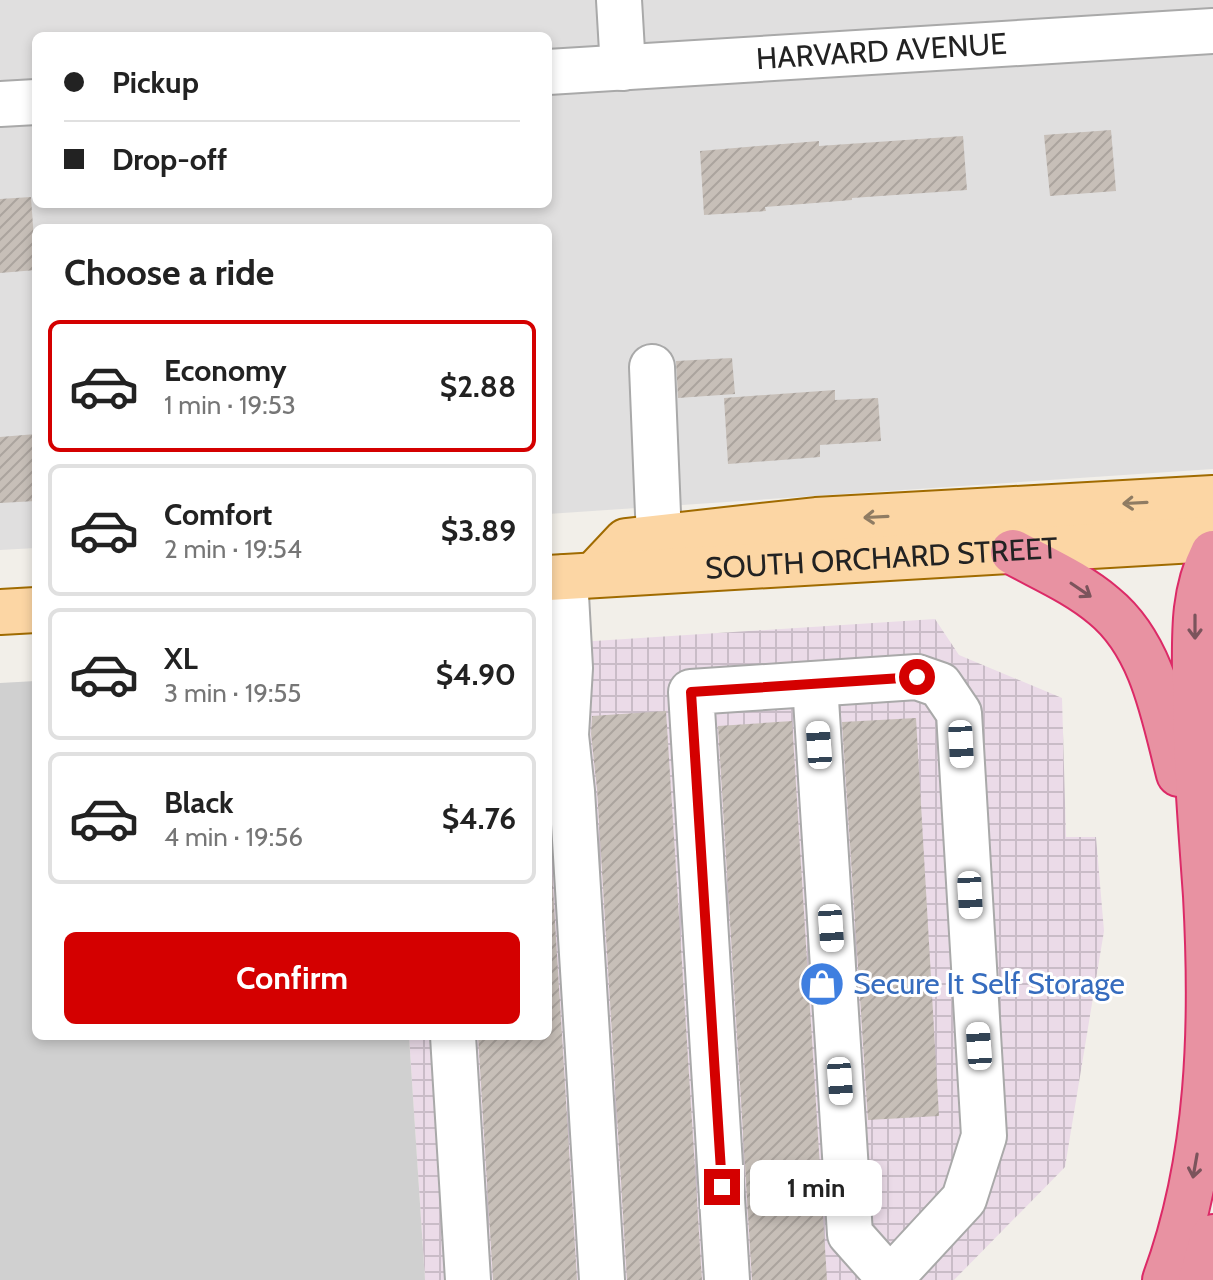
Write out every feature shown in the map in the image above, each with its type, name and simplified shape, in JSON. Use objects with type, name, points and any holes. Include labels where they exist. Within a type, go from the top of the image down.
[{"type":"highway","points":[[1013,552],[1074,584],[1106,607],[1127,630],[1147,666],[1185,799],[1210,912]]},
{"type":"highway","points":[[1165,1280],[1189,1198],[1204,1099],[1210,912],[1195,734],[1195,614],[1198,591],[1213,553]]},
{"type":"highway","points":[[1201,1280],[1213,1237]]},
{"type":"main road","points":[[569,577],[626,541],[816,520],[1213,498]]},
{"type":"main road","name":"SOUTH ORCHARD STREET","points":[[569,577],[1213,539]]},
{"type":"main road","points":[[0,612],[32,610]]},
{"type":"street","points":[[619,0],[623,68]]},
{"type":"street","name":"HARVARD AVENUE","points":[[552,72],[1213,31]]},
{"type":"street","points":[[0,104],[32,102]]},
{"type":"street","points":[[652,367],[659,538]]},
{"type":"street","points":[[569,577],[570,668],[557,736],[572,791],[602,1280]]},
{"type":"street","points":[[727,1280],[691,692],[917,677],[940,685],[959,713],[984,1136],[964,1199],[890,1279],[850,1234],[815,684]]},
{"type":"street","points":[[453,1040],[468,1280]]},
{"type":"shaded area","points":[[0,0],[1213,0],[1213,469],[552,514],[552,224],[32,224],[32,548],[0,550]]},
{"type":"shaded area","name":"Secure It Self Storage","points":[[935,619],[959,655],[1062,698],[1066,837],[1096,837],[1104,931],[1065,1167],[954,1280],[425,1280],[409,1040],[552,1040],[552,644]]},
{"type":"shaded area","points":[[32,681],[32,1040],[409,1040],[425,1280],[0,1280],[0,683]]},
{"type":"building","points":[[1111,130],[1116,191],[1050,196],[1044,135]]},
{"type":"building","points":[[963,136],[967,190],[852,198],[765,207],[766,211],[704,215],[700,151],[819,141],[819,146]]},
{"type":"building","points":[[31,197],[32,270],[0,273],[0,199]]},
{"type":"building","points":[[732,358],[735,394],[678,398],[676,361]]},
{"type":"building","points":[[835,390],[835,400],[878,398],[881,441],[820,445],[820,457],[728,464],[724,398]]},
{"type":"building","points":[[32,434],[32,501],[0,503],[0,437]]},
{"type":"building","points":[[666,711],[702,1280],[627,1280],[592,716]]},
{"type":"building","points":[[916,718],[939,1116],[868,1120],[842,722]]},
{"type":"building","points":[[792,721],[827,1280],[752,1280],[718,726]]},
{"type":"building","points":[[552,873],[577,1280],[493,1280],[478,1040],[552,1040]]},
{"type":"place","name":"Secure It Self Storage","points":[[822,984]]},
{"type":"route","points":[[722,1187],[691,692],[917,677]]}]
